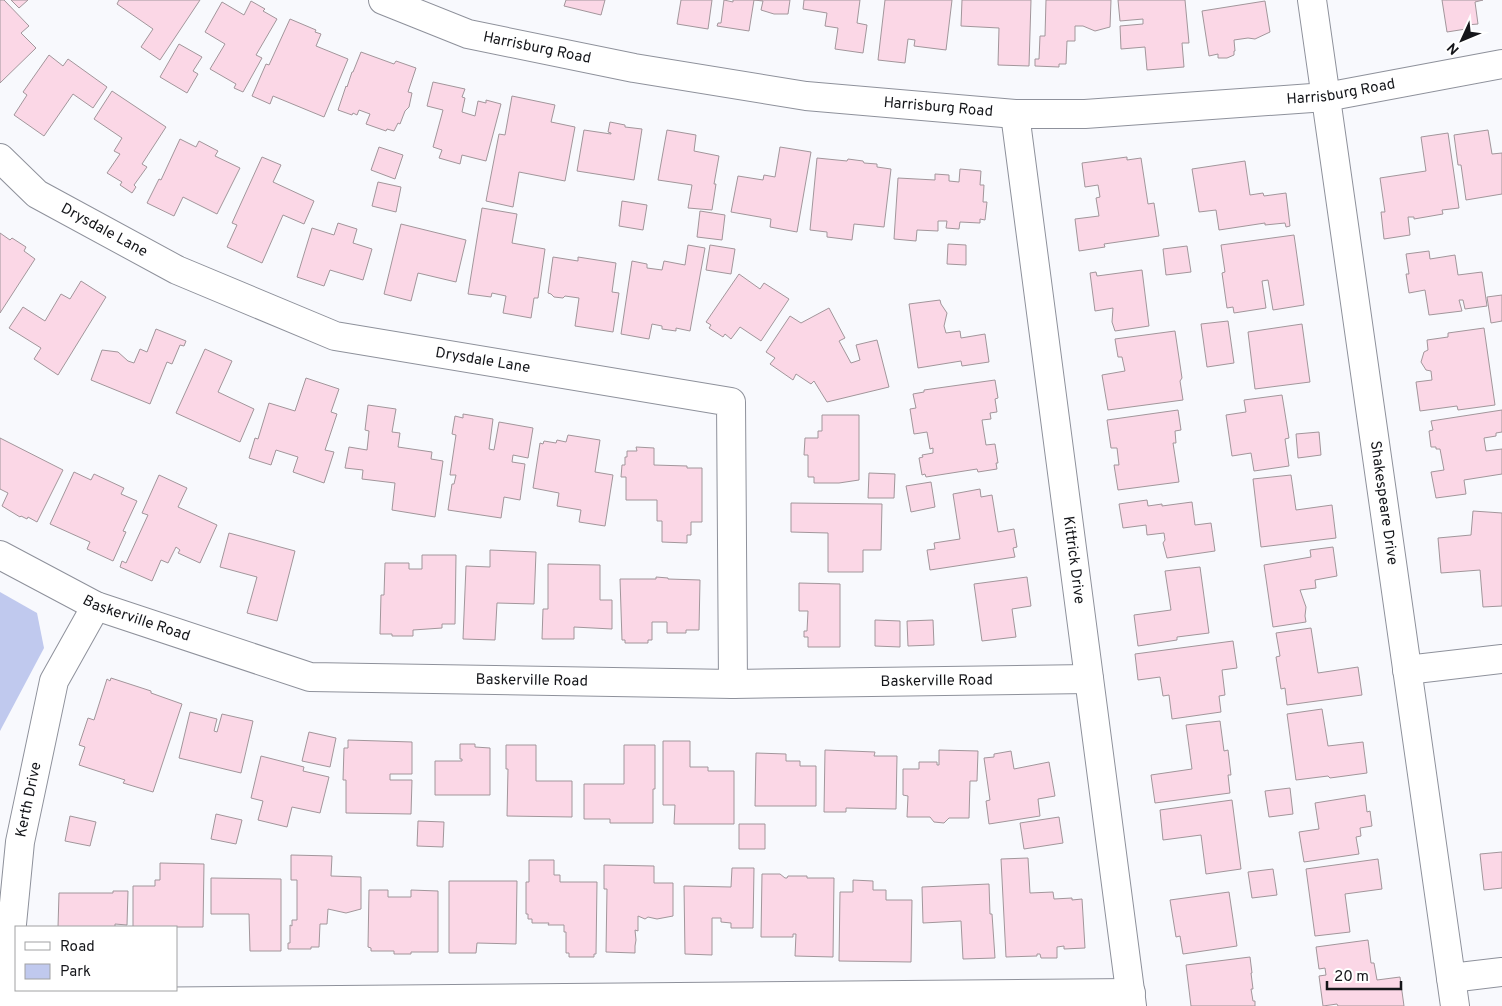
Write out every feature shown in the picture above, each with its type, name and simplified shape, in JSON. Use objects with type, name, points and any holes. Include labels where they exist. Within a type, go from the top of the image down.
[{"type":"street","name":"Harrisburg Road","points":[[382,0],[468,34],[634,68],[806,96],[1015,114],[1085,114],[1326,97],[1502,64]]},
{"type":"street","name":"Shakespeare Drive","points":[[1312,0],[1455,1006]]},
{"type":"street","name":"Kittrick Drive","points":[[1015,114],[1132,1000]]},
{"type":"street","name":"Drysdale Lane","points":[[0,158],[36,194],[177,270],[335,336],[730,402],[733,684]]},
{"type":"street","name":"Baskerville Road","points":[[0,555],[96,606],[310,677],[733,684],[1089,679]]},
{"type":"street","name":"Kerth Drive","points":[[4,1004],[20,842],[54,682],[96,606]]},
{"type":"street","points":[[1407,670],[1502,659]]},
{"type":"street","points":[[1451,978],[1502,972]]},
{"type":"street","points":[[4,1004],[1132,1000]]},
{"type":"green space","points":[[0,592],[37,613],[44,648],[0,731]]},
{"type":"building","points":[[0,0],[4,0],[29,26],[21,33],[36,48],[0,83]]},
{"type":"building","points":[[11,0],[28,0],[19,8]]},
{"type":"building","points":[[119,0],[200,0],[160,60],[141,47],[153,29],[117,4]]},
{"type":"building","points":[[566,0],[605,0],[601,15],[564,6]]},
{"type":"building","points":[[681,0],[712,0],[708,29],[677,24]]},
{"type":"building","points":[[724,0],[733,2],[733,0],[754,0],[749,31],[717,26],[718,23],[721,23]]},
{"type":"building","points":[[754,0],[790,0],[788,14],[774,14],[761,10],[763,1]]},
{"type":"building","points":[[804,0],[860,0],[857,23],[867,25],[863,53],[835,49],[838,28],[825,26],[827,13],[803,9]]},
{"type":"building","points":[[885,0],[952,0],[946,50],[914,46],[915,40],[908,39],[905,63],[878,60]]},
{"type":"building","points":[[962,0],[1031,0],[1029,66],[998,65],[999,28],[961,26]]},
{"type":"building","points":[[1046,0],[1111,0],[1110,27],[1095,31],[1083,26],[1075,26],[1075,41],[1067,41],[1066,64],[1059,64],[1059,67],[1035,66],[1035,59],[1039,59],[1040,36],[1045,36]]},
{"type":"building","points":[[1118,0],[1185,0],[1189,43],[1182,43],[1184,67],[1147,70],[1145,47],[1121,49],[1120,26],[1143,24],[1143,19],[1120,21]]},
{"type":"building","points":[[1442,0],[1483,0],[1475,2],[1478,24],[1466,25],[1466,29],[1447,32]]},
{"type":"building","points":[[251,1],[277,19],[256,55],[262,58],[243,92],[234,88],[236,84],[210,69],[225,44],[205,32],[222,2],[244,15]]},
{"type":"building","points":[[1265,1],[1270,32],[1255,39],[1234,40],[1234,55],[1227,58],[1218,58],[1218,54],[1209,56],[1202,11]]},
{"type":"building","points":[[290,19],[321,34],[316,46],[348,59],[324,117],[273,96],[270,104],[252,96],[266,64],[269,65]]},
{"type":"building","points":[[179,44],[202,57],[193,71],[198,74],[187,93],[160,77]]},
{"type":"building","points":[[361,52],[394,64],[396,61],[416,68],[408,92],[412,93],[409,107],[394,131],[387,129],[386,131],[366,124],[370,114],[359,110],[357,115],[353,113],[352,115],[338,110]]},
{"type":"building","points":[[49,55],[63,66],[68,59],[107,87],[93,108],[73,94],[44,136],[14,115],[27,95],[23,92]]},
{"type":"building","points":[[433,82],[465,89],[462,97],[465,98],[462,112],[475,116],[478,101],[486,103],[486,100],[501,104],[486,161],[462,155],[460,164],[439,158],[442,150],[433,147],[443,110],[427,106]]},
{"type":"building","points":[[112,91],[166,127],[142,164],[147,167],[134,185],[136,187],[132,193],[120,185],[122,182],[107,173],[120,154],[114,151],[122,138],[94,119]]},
{"type":"building","points":[[512,96],[555,105],[551,122],[575,127],[565,181],[519,172],[513,207],[486,201],[499,134],[505,135]]},
{"type":"building","points":[[610,122],[625,125],[625,127],[642,129],[634,180],[577,171],[584,130],[611,134],[608,132]]},
{"type":"building","points":[[667,130],[696,135],[694,151],[719,156],[712,210],[688,208],[692,185],[658,180]]},
{"type":"building","points":[[1488,130],[1492,154],[1502,153],[1502,194],[1466,200],[1461,165],[1458,165],[1454,135]]},
{"type":"building","points":[[1448,133],[1459,208],[1442,210],[1443,214],[1414,219],[1414,217],[1408,217],[1410,235],[1384,239],[1381,212],[1385,212],[1380,178],[1426,171],[1421,137]]},
{"type":"building","points":[[180,139],[196,147],[199,141],[218,151],[215,156],[240,168],[217,214],[183,197],[174,216],[147,203],[159,179],[161,180]]},
{"type":"building","points":[[379,147],[403,155],[395,179],[371,170]]},
{"type":"building","points":[[780,147],[811,152],[797,232],[770,227],[771,219],[731,212],[738,176],[763,180],[764,175],[775,177]]},
{"type":"building","points":[[262,157],[281,165],[273,182],[314,201],[304,224],[283,215],[262,263],[227,247],[237,225],[232,223]]},
{"type":"building","points":[[1127,157],[1127,160],[1141,158],[1148,204],[1154,203],[1159,236],[1104,244],[1105,247],[1079,251],[1075,219],[1099,216],[1096,198],[1100,197],[1098,185],[1085,187],[1082,163]]},
{"type":"building","points":[[817,158],[863,161],[864,163],[877,164],[877,167],[891,169],[884,227],[854,224],[852,240],[827,237],[827,232],[810,230]]},
{"type":"building","points":[[1245,161],[1250,195],[1263,193],[1264,196],[1286,193],[1290,226],[1286,227],[1285,223],[1265,225],[1265,223],[1219,230],[1216,210],[1199,212],[1192,169]]},
{"type":"building","points":[[960,169],[981,171],[980,185],[984,185],[983,202],[987,202],[985,220],[980,219],[980,223],[960,222],[959,229],[946,228],[947,221],[938,221],[938,231],[917,230],[916,241],[894,239],[898,178],[935,180],[935,174],[949,175],[949,181],[959,182]]},
{"type":"building","points":[[378,182],[401,187],[396,212],[372,206]]},
{"type":"building","points":[[622,201],[647,205],[643,230],[619,226]]},
{"type":"building","points":[[482,208],[517,214],[512,243],[545,249],[538,298],[534,298],[531,318],[503,313],[506,296],[492,293],[491,297],[468,294]]},
{"type":"building","points":[[700,211],[725,215],[722,240],[697,237]]},
{"type":"building","points":[[338,223],[357,229],[353,243],[372,249],[363,280],[330,270],[324,286],[297,277],[312,228],[334,235]]},
{"type":"building","points":[[401,224],[466,240],[456,282],[418,273],[411,301],[384,294]]},
{"type":"building","points":[[0,233],[26,247],[24,251],[35,259],[0,313]]},
{"type":"building","points":[[1294,235],[1304,305],[1273,310],[1268,280],[1262,281],[1266,308],[1234,313],[1233,307],[1227,308],[1222,273],[1225,272],[1221,245]]},
{"type":"building","points":[[948,244],[966,245],[966,265],[947,264]]},
{"type":"building","points":[[688,245],[705,248],[690,331],[676,328],[676,331],[662,329],[662,326],[652,324],[649,339],[621,334],[632,261],[647,264],[647,268],[662,270],[664,261],[685,265]]},
{"type":"building","points":[[710,245],[735,249],[731,274],[706,270]]},
{"type":"building","points":[[1187,246],[1191,272],[1166,275],[1163,249]]},
{"type":"building","points":[[1429,251],[1430,259],[1455,255],[1458,275],[1482,272],[1487,306],[1465,309],[1463,300],[1459,300],[1462,311],[1429,315],[1425,290],[1409,293],[1406,274],[1409,274],[1406,254]]},
{"type":"building","points":[[553,257],[578,261],[578,257],[616,263],[612,292],[619,293],[613,332],[575,326],[579,298],[554,297],[548,293]]},
{"type":"building","points":[[1142,270],[1149,326],[1115,331],[1112,322],[1113,308],[1095,311],[1090,273],[1096,272],[1097,276]]},
{"type":"building","points":[[739,274],[760,289],[764,283],[789,299],[761,341],[740,327],[731,339],[725,334],[723,337],[709,328],[711,325],[706,322]]},
{"type":"building","points":[[81,281],[106,297],[58,375],[34,359],[41,348],[9,328],[23,307],[45,321],[61,294],[70,299]]},
{"type":"building","points":[[1502,295],[1502,321],[1491,323],[1487,297]]},
{"type":"building","points":[[940,300],[947,313],[944,326],[946,333],[960,331],[961,338],[985,334],[989,362],[962,366],[961,361],[918,368],[909,304]]},
{"type":"building","points":[[829,308],[845,338],[839,341],[851,363],[860,360],[856,345],[877,340],[889,387],[827,402],[814,381],[811,384],[796,374],[793,380],[770,364],[775,358],[766,352],[790,316],[801,323]]},
{"type":"building","points":[[1228,321],[1234,363],[1207,367],[1201,324]]},
{"type":"building","points":[[1302,324],[1310,382],[1255,389],[1248,332]]},
{"type":"building","points":[[1484,328],[1495,405],[1458,410],[1457,406],[1420,411],[1416,382],[1432,380],[1431,371],[1426,370],[1421,362],[1424,352],[1428,350],[1427,340],[1448,337],[1448,333]]},
{"type":"building","points":[[156,329],[186,341],[184,346],[180,345],[172,364],[167,362],[150,404],[91,380],[102,350],[118,352],[128,361],[134,363],[140,349],[147,352]]},
{"type":"building","points":[[1175,331],[1182,378],[1180,381],[1183,400],[1108,410],[1102,375],[1125,371],[1122,357],[1118,357],[1115,339]]},
{"type":"building","points":[[205,349],[232,361],[218,392],[254,409],[240,442],[176,413]]},
{"type":"building","points":[[306,378],[339,389],[331,412],[337,414],[325,450],[334,452],[324,483],[293,472],[298,457],[276,450],[271,465],[249,458],[255,438],[258,439],[269,403],[295,411]]},
{"type":"building","points":[[995,380],[998,398],[995,399],[997,412],[990,413],[991,419],[982,420],[986,445],[995,444],[997,469],[978,472],[977,469],[926,477],[925,474],[922,475],[919,458],[923,457],[922,455],[933,453],[933,448],[930,449],[927,432],[914,434],[910,409],[916,408],[913,394],[924,392],[924,390]]},
{"type":"building","points":[[1282,395],[1289,438],[1285,439],[1289,466],[1254,471],[1251,453],[1232,456],[1226,415],[1246,412],[1244,400]]},
{"type":"building","points":[[368,405],[396,409],[392,432],[400,433],[398,447],[432,452],[431,459],[443,461],[435,517],[392,510],[395,483],[362,479],[363,470],[345,468],[349,447],[367,450],[369,431],[365,430]]},
{"type":"building","points":[[1178,410],[1181,430],[1175,431],[1176,443],[1173,443],[1179,482],[1118,490],[1114,465],[1119,465],[1117,448],[1111,448],[1107,420]]},
{"type":"building","points":[[1502,410],[1502,432],[1496,433],[1496,436],[1484,438],[1486,451],[1502,449],[1502,474],[1464,480],[1466,494],[1436,498],[1431,472],[1444,470],[1440,449],[1431,447],[1429,431],[1433,430],[1431,421]]},
{"type":"building","points":[[463,414],[493,419],[489,449],[494,450],[499,422],[533,428],[528,458],[513,455],[512,462],[525,464],[520,500],[504,497],[501,518],[448,510],[452,484],[454,484],[456,475],[450,475],[456,435],[452,434],[455,416],[463,418]]},
{"type":"building","points":[[822,415],[859,415],[859,480],[839,483],[814,483],[814,477],[808,477],[808,455],[804,455],[805,438],[818,438],[818,431],[822,431]]},
{"type":"building","points":[[1319,432],[1321,455],[1298,458],[1296,434]]},
{"type":"building","points":[[568,435],[600,440],[595,472],[613,475],[605,526],[579,522],[581,510],[557,506],[559,493],[533,488],[540,443],[543,444],[544,441],[556,443],[557,440],[566,442]]},
{"type":"building","points":[[0,438],[63,470],[37,522],[28,517],[27,519],[20,517],[2,506],[8,493],[0,489]]},
{"type":"building","points":[[636,447],[654,448],[654,465],[702,468],[702,522],[691,522],[691,535],[687,535],[687,543],[662,542],[662,521],[657,521],[657,500],[626,500],[626,477],[621,477],[622,465],[625,465],[627,451],[637,451]]},
{"type":"building","points":[[74,472],[91,480],[94,474],[124,488],[121,494],[137,501],[123,531],[126,532],[113,561],[87,549],[90,542],[50,524]]},
{"type":"building","points":[[869,473],[895,474],[894,498],[868,498]]},
{"type":"building","points":[[159,475],[187,488],[178,507],[217,525],[200,563],[178,553],[180,550],[176,547],[168,563],[161,560],[152,581],[120,567],[122,561],[126,563],[148,515],[142,513]]},
{"type":"building","points":[[1291,475],[1296,510],[1332,505],[1336,538],[1261,547],[1253,479]]},
{"type":"building","points":[[931,482],[935,507],[911,512],[906,486]]},
{"type":"building","points":[[980,489],[981,497],[992,495],[998,532],[1014,529],[1017,547],[1013,548],[1015,557],[930,570],[927,550],[935,549],[934,543],[960,539],[953,494]]},
{"type":"building","points":[[1147,500],[1148,506],[1192,502],[1195,525],[1211,523],[1215,551],[1167,558],[1163,543],[1165,540],[1164,533],[1147,535],[1146,525],[1123,528],[1119,504]]},
{"type":"building","points":[[791,503],[882,504],[881,550],[863,550],[863,572],[828,572],[828,533],[791,532]]},
{"type":"building","points":[[1473,511],[1502,513],[1502,606],[1483,607],[1480,570],[1441,573],[1438,538],[1471,535]]},
{"type":"building","points":[[229,533],[295,551],[277,621],[247,613],[257,577],[220,567]]},
{"type":"building","points":[[1333,547],[1337,576],[1315,580],[1316,588],[1300,590],[1306,607],[1306,622],[1273,627],[1264,565],[1311,557],[1310,550]]},
{"type":"building","points":[[490,550],[536,552],[534,604],[497,603],[495,640],[463,639],[466,566],[490,567]]},
{"type":"building","points":[[422,555],[456,555],[455,624],[442,624],[442,628],[413,630],[413,636],[380,634],[381,595],[384,595],[385,563],[409,563],[409,569],[422,569]]},
{"type":"building","points":[[548,564],[600,565],[600,600],[612,600],[612,629],[574,627],[574,639],[542,639],[543,609],[548,609]]},
{"type":"building","points":[[1200,567],[1209,633],[1177,637],[1177,640],[1138,646],[1134,615],[1171,610],[1165,571]]},
{"type":"building","points":[[656,577],[700,580],[699,630],[686,630],[686,633],[667,633],[667,622],[652,622],[652,640],[648,640],[648,643],[625,643],[625,640],[622,640],[620,579],[656,579]]},
{"type":"building","points":[[1027,577],[1031,606],[1012,609],[1016,637],[982,641],[974,584]]},
{"type":"building","points":[[799,583],[840,584],[840,647],[808,647],[808,637],[804,637],[804,631],[807,631],[808,611],[799,611]]},
{"type":"building","points":[[875,620],[900,621],[900,647],[875,646]]},
{"type":"building","points":[[933,620],[934,645],[908,646],[907,621]]},
{"type":"building","points":[[1311,628],[1318,673],[1358,667],[1362,695],[1287,705],[1285,688],[1281,689],[1276,657],[1280,656],[1276,633]]},
{"type":"building","points":[[1233,641],[1237,668],[1222,670],[1225,695],[1219,696],[1221,712],[1172,719],[1169,695],[1163,696],[1160,677],[1138,680],[1135,654]]},
{"type":"building","points":[[111,678],[151,691],[151,693],[182,704],[153,792],[123,783],[125,780],[79,765],[85,747],[79,745],[88,718],[94,720],[107,679],[110,681]]},
{"type":"building","points":[[1322,709],[1328,746],[1363,742],[1367,773],[1296,780],[1287,714]]},
{"type":"building","points":[[190,712],[217,719],[214,731],[217,732],[222,714],[253,721],[241,773],[179,758]]},
{"type":"building","points":[[1220,721],[1224,751],[1228,750],[1231,775],[1228,775],[1230,793],[1155,803],[1151,775],[1192,769],[1186,725]]},
{"type":"building","points":[[309,732],[336,738],[330,767],[302,761]]},
{"type":"building","points":[[348,740],[412,742],[412,774],[390,774],[390,780],[412,780],[411,814],[346,813],[346,780],[343,780],[344,748],[348,748]]},
{"type":"building","points":[[663,741],[690,741],[690,767],[708,767],[708,771],[734,771],[734,824],[674,824],[675,805],[663,805]]},
{"type":"building","points":[[460,744],[475,744],[475,747],[490,748],[490,795],[435,795],[435,761],[462,761],[460,759]]},
{"type":"building","points":[[506,745],[536,745],[536,781],[572,781],[572,817],[507,816],[508,769],[506,769]]},
{"type":"building","points":[[624,745],[655,745],[653,823],[610,823],[610,819],[584,819],[584,784],[624,784]]},
{"type":"building","points":[[825,750],[875,752],[874,756],[897,756],[896,809],[846,808],[846,812],[824,812]]},
{"type":"building","points":[[939,750],[978,751],[977,781],[970,781],[969,818],[949,818],[944,823],[934,822],[930,817],[907,817],[908,796],[903,795],[903,769],[919,769],[919,762],[937,762],[937,765],[939,765]]},
{"type":"building","points":[[1011,751],[1014,769],[1049,762],[1055,796],[1038,799],[1040,816],[989,824],[986,801],[990,800],[984,758],[994,757],[994,754]]},
{"type":"building","points":[[756,753],[786,754],[786,761],[800,761],[800,766],[816,766],[816,806],[755,806]]},
{"type":"building","points":[[261,756],[304,767],[303,771],[329,777],[320,813],[292,807],[287,827],[258,820],[263,801],[251,798]]},
{"type":"building","points":[[1290,788],[1293,814],[1269,817],[1265,791]]},
{"type":"building","points":[[1365,795],[1367,812],[1370,811],[1372,826],[1360,828],[1361,836],[1356,837],[1359,854],[1304,862],[1299,832],[1319,829],[1315,803]]},
{"type":"building","points":[[1232,800],[1241,869],[1206,874],[1201,835],[1163,840],[1160,810]]},
{"type":"building","points":[[216,814],[242,820],[236,844],[211,839]]},
{"type":"building","points":[[70,816],[96,822],[90,846],[65,841]]},
{"type":"building","points":[[1059,817],[1063,843],[1024,849],[1020,823]]},
{"type":"building","points":[[418,821],[444,822],[443,847],[417,846]]},
{"type":"building","points":[[739,824],[765,824],[765,849],[739,849]]},
{"type":"building","points":[[1502,852],[1502,888],[1484,890],[1480,854]]},
{"type":"building","points":[[291,855],[332,856],[331,876],[361,877],[361,909],[346,913],[328,909],[327,924],[320,924],[319,947],[288,949],[290,925],[292,926],[292,920],[297,920],[297,880],[291,880]]},
{"type":"building","points":[[1028,858],[1030,893],[1053,892],[1054,899],[1082,899],[1085,948],[1064,949],[1064,946],[1057,947],[1057,958],[1041,958],[1040,954],[1037,954],[1037,956],[1006,957],[1001,859]]},
{"type":"building","points":[[1378,859],[1382,889],[1345,894],[1350,932],[1315,936],[1306,869]]},
{"type":"building","points":[[529,860],[554,860],[554,875],[560,875],[560,882],[597,882],[596,954],[594,954],[594,957],[569,957],[569,953],[566,953],[564,925],[532,923],[532,919],[528,919],[528,914],[526,914],[526,882],[529,882]]},
{"type":"building","points":[[160,863],[204,864],[203,927],[133,926],[133,886],[155,886],[155,880],[160,880]]},
{"type":"building","points":[[604,865],[654,866],[654,883],[673,883],[673,916],[657,919],[648,917],[645,919],[638,916],[638,931],[635,930],[635,953],[606,952],[607,889],[604,889]]},
{"type":"building","points":[[732,868],[754,868],[753,928],[731,928],[731,923],[721,922],[721,918],[712,918],[712,955],[685,954],[684,886],[731,887]]},
{"type":"building","points":[[1273,869],[1277,895],[1252,898],[1248,872]]},
{"type":"building","points":[[762,874],[780,874],[785,878],[788,876],[807,876],[807,878],[834,878],[833,957],[795,956],[796,934],[793,934],[793,937],[761,937]]},
{"type":"building","points":[[211,878],[281,879],[281,951],[250,951],[249,914],[211,914]]},
{"type":"building","points":[[853,880],[873,881],[873,890],[886,890],[886,900],[912,900],[911,962],[839,961],[840,892],[853,892]]},
{"type":"building","points":[[449,881],[517,881],[516,944],[477,943],[476,953],[449,953]]},
{"type":"building","points":[[989,884],[995,958],[963,959],[961,921],[923,923],[922,887]]},
{"type":"building","points":[[369,890],[388,890],[388,897],[411,897],[411,890],[438,891],[438,952],[394,954],[394,951],[371,951],[371,948],[368,947]]},
{"type":"building","points":[[113,891],[128,891],[127,925],[58,926],[59,893],[113,893]]},
{"type":"building","points":[[1229,892],[1237,946],[1183,954],[1180,936],[1176,937],[1170,900]]},
{"type":"building","points":[[1368,940],[1371,963],[1374,963],[1377,980],[1400,977],[1404,1006],[1338,1006],[1337,1004],[1323,1006],[1319,976],[1326,975],[1325,968],[1319,969],[1316,947]]},
{"type":"building","points":[[1250,957],[1253,989],[1251,989],[1255,1006],[1191,1006],[1186,965]]}]
